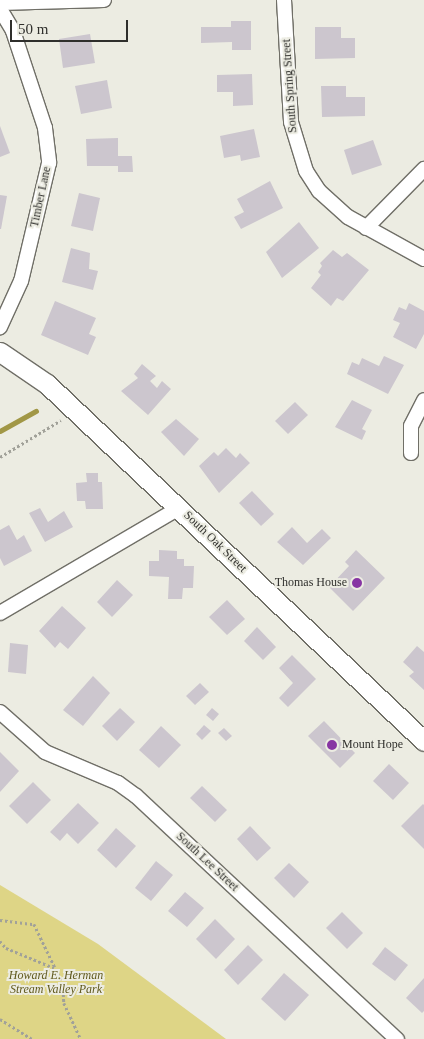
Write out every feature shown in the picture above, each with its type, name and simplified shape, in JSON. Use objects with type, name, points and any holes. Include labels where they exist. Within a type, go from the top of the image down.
[{"type":"street","points":[[0,3],[104,0]]},
{"type":"street","name":"South Spring Street","points":[[284,0],[289,108],[296,148],[319,191],[337,208],[366,228],[424,259]]},
{"type":"street","name":"Timber Lane","points":[[0,9],[13,31],[45,128],[49,163],[21,282],[0,327]]},
{"type":"street","points":[[366,228],[424,169]]},
{"type":"street","name":"South Oak Street","points":[[0,352],[53,390],[66,411],[179,508],[424,741]]},
{"type":"street","points":[[411,453],[411,426],[424,400]]},
{"type":"street","points":[[0,613],[179,508]]},
{"type":"street","name":"South Lee Street","points":[[0,712],[45,752],[118,783],[136,796],[396,1039]]},
{"type":"path","points":[[0,456],[66,411]]},
{"type":"path","points":[[0,920],[34,924],[63,984],[64,1003],[82,1039]]},
{"type":"path","points":[[0,941],[6,948],[56,969]]},
{"type":"path","points":[[0,1019],[32,1039]]},
{"type":"green space","name":"Howard E. Herman Stream Valley Park","points":[[0,885],[98,944],[226,1039],[0,1039]]},
{"type":"building","points":[[231,21],[251,21],[251,50],[232,50],[232,42],[201,43],[201,27],[231,27]]},
{"type":"building","points":[[315,27],[341,27],[341,38],[355,38],[355,58],[315,59]]},
{"type":"building","points":[[90,34],[95,63],[63,68],[59,39]]},
{"type":"building","points":[[252,74],[253,105],[233,106],[233,92],[217,92],[217,75]]},
{"type":"building","points":[[107,80],[112,108],[81,114],[75,86]]},
{"type":"building","points":[[321,86],[346,86],[346,97],[365,97],[365,116],[322,117]]},
{"type":"building","points":[[0,126],[10,153],[0,157]]},
{"type":"building","points":[[254,129],[260,157],[241,161],[240,155],[224,158],[220,136]]},
{"type":"building","points":[[118,138],[118,156],[132,156],[133,172],[118,172],[118,166],[87,166],[86,139]]},
{"type":"building","points":[[373,140],[382,165],[352,175],[344,150]]},
{"type":"building","points":[[270,181],[283,208],[241,229],[234,217],[244,212],[237,199]]},
{"type":"building","points":[[79,193],[100,198],[93,231],[71,226]]},
{"type":"building","points":[[0,195],[7,196],[1,229],[0,229]]},
{"type":"building","points":[[299,222],[319,248],[282,278],[266,252]]},
{"type":"building","points":[[71,248],[90,253],[89,269],[98,271],[93,290],[62,282]]},
{"type":"building","points":[[333,250],[342,257],[347,253],[369,270],[343,301],[337,298],[331,306],[311,288],[321,275],[318,272],[322,266],[320,263]]},
{"type":"building","points":[[55,301],[96,318],[89,334],[96,337],[88,355],[41,335]]},
{"type":"building","points":[[409,303],[424,311],[424,334],[416,349],[393,337],[400,323],[393,320],[399,307],[406,310]]},
{"type":"building","points":[[384,356],[404,365],[388,394],[347,374],[352,362],[359,365],[362,358],[379,366]]},
{"type":"building","points":[[142,364],[156,376],[150,381],[157,388],[162,381],[171,389],[148,415],[121,391],[138,378],[134,374]]},
{"type":"building","points":[[352,400],[372,410],[362,429],[366,431],[362,440],[335,427]]},
{"type":"building","points":[[295,402],[308,415],[288,434],[275,421]]},
{"type":"building","points":[[176,419],[199,439],[184,456],[161,432]]},
{"type":"building","points":[[226,448],[236,458],[240,453],[250,463],[219,493],[199,466],[214,452],[218,456]]},
{"type":"building","points":[[86,473],[98,473],[98,482],[102,482],[103,509],[86,509],[85,501],[77,501],[76,483],[87,482]]},
{"type":"building","points":[[252,491],[274,514],[261,526],[239,503]]},
{"type":"building","points":[[40,508],[48,522],[64,511],[73,527],[45,542],[29,513]]},
{"type":"building","points":[[9,525],[17,540],[24,535],[32,551],[4,566],[0,558],[0,530]]},
{"type":"building","points":[[292,527],[307,543],[322,529],[331,538],[303,565],[277,542]]},
{"type":"building","points":[[159,550],[177,551],[177,559],[184,559],[184,566],[194,566],[193,588],[183,588],[182,599],[168,599],[169,577],[149,576],[149,561],[159,561]]},
{"type":"building","name":"Thomas House","points":[[356,550],[385,578],[353,611],[329,587],[349,566],[345,562]]},
{"type":"building","points":[[117,580],[133,595],[112,617],[97,602]]},
{"type":"building","points":[[227,600],[245,619],[227,635],[209,617]]},
{"type":"building","points":[[62,606],[86,628],[68,649],[60,642],[55,648],[39,631]]},
{"type":"building","points":[[257,627],[276,647],[263,660],[244,641]]},
{"type":"building","points":[[10,643],[28,645],[26,674],[8,672]]},
{"type":"building","points":[[417,646],[424,652],[424,690],[409,676],[414,672],[403,662]]},
{"type":"building","points":[[292,655],[316,679],[288,707],[279,698],[293,683],[279,668]]},
{"type":"building","points":[[93,676],[110,693],[83,726],[63,710]]},
{"type":"building","points":[[200,683],[209,692],[195,705],[186,696]]},
{"type":"building","points":[[120,708],[135,722],[117,741],[102,726]]},
{"type":"building","points":[[212,708],[219,714],[213,721],[206,715]]},
{"type":"building","name":"Mount Hope","points":[[324,721],[355,753],[340,768],[308,736]]},
{"type":"building","points":[[204,725],[211,731],[202,740],[196,734]]},
{"type":"building","points":[[161,726],[181,745],[159,768],[139,750]]},
{"type":"building","points":[[224,728],[232,736],[226,741],[218,733]]},
{"type":"building","points":[[0,752],[19,771],[0,792]]},
{"type":"building","points":[[389,764],[409,783],[393,800],[373,781]]},
{"type":"building","points":[[33,782],[51,800],[27,824],[9,806]]},
{"type":"building","points":[[202,786],[227,810],[215,822],[190,798]]},
{"type":"building","points":[[78,803],[99,823],[78,844],[67,833],[60,841],[50,832]]},
{"type":"building","points":[[424,805],[424,849],[401,826]]},
{"type":"building","points":[[250,826],[271,848],[257,861],[237,839]]},
{"type":"building","points":[[116,828],[136,846],[116,868],[97,850]]},
{"type":"building","points":[[156,861],[173,875],[151,901],[135,888]]},
{"type":"building","points":[[289,863],[309,882],[294,898],[274,878]]},
{"type":"building","points":[[185,892],[204,908],[187,927],[168,911]]},
{"type":"building","points":[[342,912],[363,933],[347,949],[326,928]]},
{"type":"building","points":[[215,919],[235,939],[216,959],[196,939]]},
{"type":"building","points":[[248,945],[263,960],[238,985],[224,970]]},
{"type":"building","points":[[385,947],[408,965],[395,981],[372,964]]},
{"type":"building","points":[[284,973],[309,995],[285,1021],[261,999]]},
{"type":"building","points":[[424,978],[424,1011],[422,1013],[406,998]]},
{"type":"waterway","points":[[0,431],[36,411]]},
{"type":"place","name":"Thomas House","points":[[357,583]]},
{"type":"place","name":"Mount Hope","points":[[332,745]]}]
